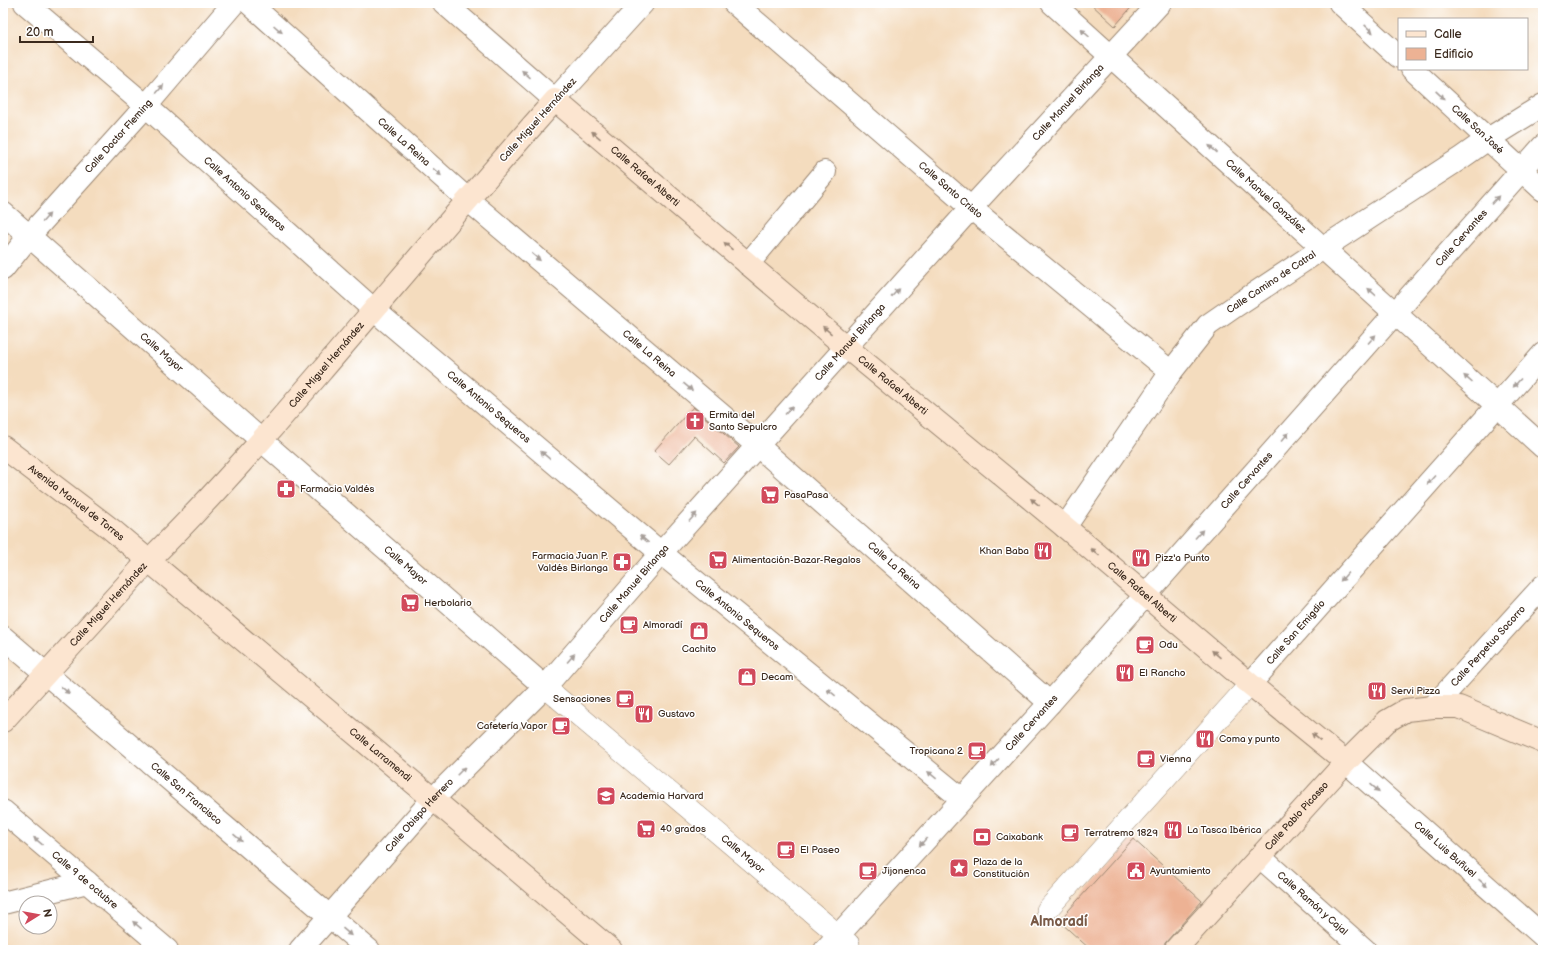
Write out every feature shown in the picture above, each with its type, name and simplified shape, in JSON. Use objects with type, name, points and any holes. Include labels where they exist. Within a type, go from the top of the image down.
[{"type":"main road","name":"Calle Miguel Hernández","points":[[3,721],[148,561],[172,538],[261,440],[374,310],[467,199],[555,100]]},
{"type":"main road","name":"Calle Rafael Alberti","points":[[555,100],[846,347],[1065,527],[1250,684],[1346,762]]},
{"type":"main road","name":"Avenida Manuel de Torres","points":[[3,447],[111,529],[148,561]]},
{"type":"main road","name":"Calle Larramendi","points":[[148,561],[433,799],[610,950]]},
{"type":"main road","name":"Calle Pablo Picasso","points":[[1175,950],[1346,762],[1387,721],[1406,710],[1433,707],[1460,708],[1543,742]]},
{"type":"street","name":"Calle Antonio Sequeros","points":[[25,3],[146,106],[374,310],[956,806]]},
{"type":"street","name":"Calle Doctor Fleming","points":[[3,269],[30,235],[146,106],[234,3]]},
{"type":"street","name":"Calle La Reina","points":[[249,3],[467,199],[758,446],[1050,703]]},
{"type":"street","name":"Calle Rafael Alberti","points":[[444,3],[555,100]]},
{"type":"street","name":"Calle Miguel Hernández","points":[[555,100],[643,3]]},
{"type":"street","name":"Calle Santo Cristo","points":[[734,3],[971,208],[1171,372]]},
{"type":"street","name":"Calle Manuel González","points":[[1052,3],[1543,447]]},
{"type":"street","name":"Calle Manuel Birlanga","points":[[545,687],[660,553],[971,208],[1160,3]]},
{"type":"street","points":[[1340,3],[1398,56]]},
{"type":"street","name":"Calle San José","points":[[1413,70],[1543,190]]},
{"type":"street","name":"Calle Camino de Catral","points":[[1065,527],[1171,372],[1208,325],[1488,139],[1543,105]]},
{"type":"street","name":"Calle Cervantes","points":[[956,806],[1050,703],[1543,146]]},
{"type":"street","points":[[748,264],[825,172]]},
{"type":"street","name":"Calle Mayor","points":[[3,212],[261,440],[838,943]]},
{"type":"street","name":"Calle San Emigdio","points":[[1047,910],[1543,354]]},
{"type":"street","name":"Calle Perpetuo Socorro","points":[[1433,707],[1543,586]]},
{"type":"street","name":"Calle San Francisco","points":[[3,637],[369,950]]},
{"type":"street","name":"Calle Obispo Herrero","points":[[300,950],[433,799],[545,687]]},
{"type":"street","name":"Calle Luis Buñuel","points":[[1346,762],[1543,936]]},
{"type":"street","points":[[838,943],[956,806]]},
{"type":"street","name":"Calle 9 de octubre","points":[[3,811],[167,950]]},
{"type":"street","name":"Calle Ramón y Cajal","points":[[1260,857],[1365,950]]},
{"type":"street","points":[[3,903],[87,882]]},
{"type":"building","points":[[1090,3],[1135,3],[1115,26]]},
{"type":"building","name":"Ermita del Santo Sepulcro","points":[[693,407],[739,447],[724,463],[694,436],[669,464],[654,451]]},
{"type":"building","name":"Ayuntamiento","points":[[1133,839],[1202,901],[1160,950],[1091,950],[1059,921]]},
{"type":"place","name":"Ermita del Santo Sepulcro","points":[[695,421]]},
{"type":"place","name":"Farmacia Valdés","points":[[286,489]]},
{"type":"place","name":"PasaPasa","points":[[770,495]]},
{"type":"place","name":"Khan Baba","points":[[1043,551]]},
{"type":"place","name":"Pizz'a Punto","points":[[1141,558]]},
{"type":"place","name":"Alimentación-Bazar-Regalos","points":[[718,560]]},
{"type":"place","name":"Farmacia Juan P. Valdés Birlanga","points":[[622,562]]},
{"type":"place","name":"Herbolario","points":[[410,603]]},
{"type":"place","name":"Almoradí","points":[[629,625]]},
{"type":"place","name":"Cachito","points":[[699,631]]},
{"type":"place","name":"Odu","points":[[1145,645]]},
{"type":"place","name":"El Rancho","points":[[1125,673]]},
{"type":"place","name":"Decam","points":[[747,677]]},
{"type":"place","name":"Servi Pizza","points":[[1377,691]]},
{"type":"place","name":"Sensaciones","points":[[625,699]]},
{"type":"place","name":"Gustavo","points":[[644,714]]},
{"type":"place","name":"Cafetería Vapor","points":[[561,726]]},
{"type":"place","name":"Coma y punto","points":[[1205,739]]},
{"type":"place","name":"Tropicana 2","points":[[977,751]]},
{"type":"place","name":"Vienna","points":[[1146,759]]},
{"type":"place","name":"Academia Harvard","points":[[606,796]]},
{"type":"place","name":"40 grados","points":[[646,829]]},
{"type":"place","name":"La Tasca Ibérica","points":[[1173,830]]},
{"type":"place","name":"Terratremo 1829","points":[[1070,833]]},
{"type":"place","name":"Caixabank","points":[[982,837]]},
{"type":"place","name":"El Paseo","points":[[786,850]]},
{"type":"place","name":"Plaza de la Constitución","points":[[959,868]]},
{"type":"place","name":"Jijonenca","points":[[868,871]]},
{"type":"place","name":"Ayuntamiento","points":[[1136,871]]},
{"type":"district","name":"Almoradí","points":[[1059,921]]}]
